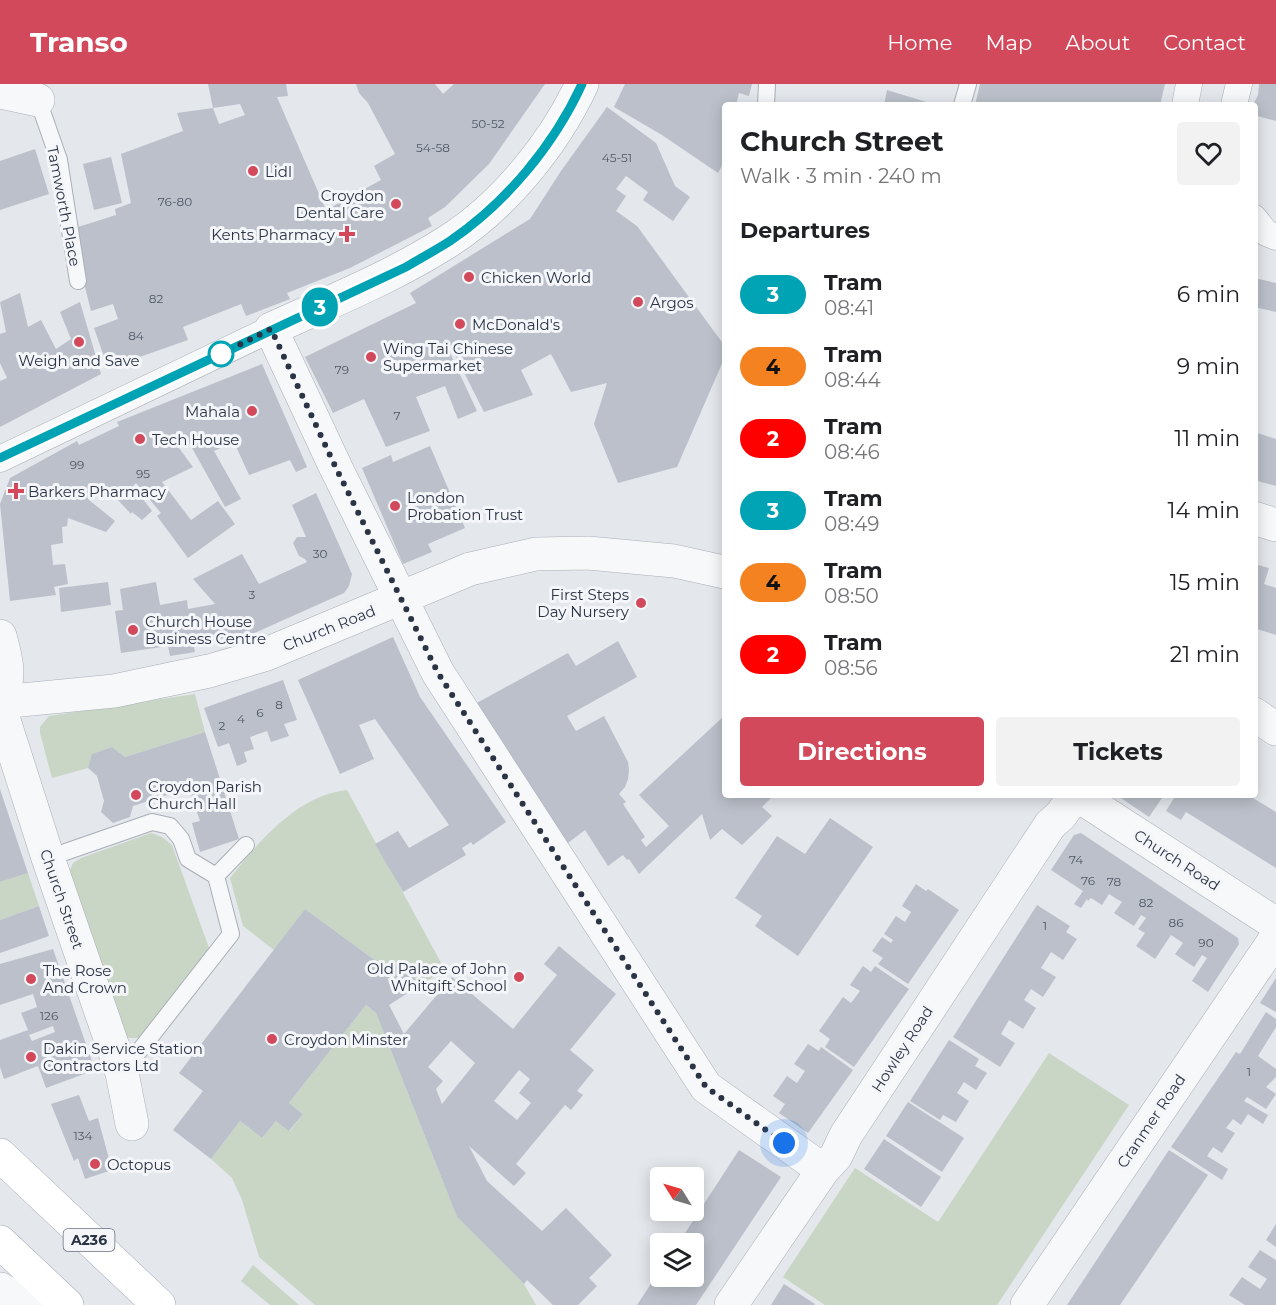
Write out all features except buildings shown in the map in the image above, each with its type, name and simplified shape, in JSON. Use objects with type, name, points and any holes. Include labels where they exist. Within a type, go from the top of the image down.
[{"type":"main road","name":"A236","points":[[7,1170],[159,1305]]},
{"type":"main road","points":[[0,1242],[67,1305]]},
{"type":"street","points":[[0,459],[406,267],[449,241],[476,221],[506,193],[538,156],[582,84]]},
{"type":"street","points":[[1186,102],[1189,84]]},
{"type":"street","points":[[1235,102],[1239,84]]},
{"type":"street","name":"Tamworth Place","points":[[0,92],[38,100]]},
{"type":"street","points":[[1258,223],[1266,232],[1276,237]]},
{"type":"street","points":[[271,329],[336,468],[438,673],[706,1087],[823,1170]]},
{"type":"street","points":[[1258,519],[1276,525]]},
{"type":"street","name":"Church Road","points":[[0,700],[114,691],[209,671],[264,655],[402,599],[470,568],[536,554],[588,553],[674,561],[722,572]]},
{"type":"street","points":[[0,636],[8,676],[6,689],[0,700]]},
{"type":"street","name":"Church Street","points":[[0,708],[48,858],[122,1074],[132,1124]]},
{"type":"street","points":[[1258,717],[1276,729]]},
{"type":"street","name":"Howley Road","points":[[731,1305],[823,1170],[836,1156],[846,1135],[1050,825],[1074,798]]},
{"type":"street","name":"Church Road","points":[[1081,798],[1276,924]]},
{"type":"street","name":"Cranmer Road","points":[[1028,1304],[1276,938]]},
{"type":"street","points":[[0,1288],[31,1305]]},
{"type":"lane","points":[[766,102],[767,84]]},
{"type":"lane","points":[[963,102],[968,84]]},
{"type":"lane","name":"Tamworth Place","points":[[38,100],[58,160],[78,281]]},
{"type":"lane","points":[[48,858],[152,822],[170,826],[181,839],[188,859],[216,876],[231,934],[122,1074]]},
{"type":"lane","points":[[216,876],[246,845]]},
{"type":"green space","points":[[195,694],[205,732],[125,757],[112,747],[93,754],[88,768],[52,778],[40,733],[40,727],[49,716]]},
{"type":"green space","points":[[347,790],[445,970],[422,984],[396,965],[391,972],[305,909],[274,950],[243,926],[230,878],[267,835],[296,810],[329,794]]},
{"type":"green space","points":[[151,833],[162,837],[172,845],[209,948],[139,1038],[129,1038],[118,1031],[67,877],[73,863],[81,858]]},
{"type":"green space","points":[[28,873],[39,906],[0,920],[0,882]]},
{"type":"green space","points":[[366,1005],[376,1013],[457,1217],[524,1284],[536,1305],[315,1305],[259,1257],[242,1200],[232,1178],[211,1159],[240,1121],[262,1138],[276,1121],[290,1131],[303,1114],[289,1103]]},
{"type":"green space","points":[[1049,1053],[1129,1105],[997,1305],[825,1305],[783,1277],[855,1168],[938,1222]]},
{"type":"green space","points":[[253,1265],[299,1305],[270,1305],[241,1281]]},
{"type":"tram line","points":[[0,458],[406,267],[450,241],[471,226],[509,191],[543,151],[571,107],[582,84]]},
{"type":"tram line","name":"3","points":[[0,458],[406,267],[449,241],[476,221],[506,193],[538,156],[582,84]]},
{"type":"place","name":"Lidl","points":[[253,171]]},
{"type":"place","name":"Croydon Dental Care","points":[[396,204]]},
{"type":"place","name":"Kents Pharmacy","points":[[347,234]]},
{"type":"place","name":"Chicken World","points":[[469,277]]},
{"type":"place","name":"Argos","points":[[638,302]]},
{"type":"place","name":"McDonald's","points":[[460,324]]},
{"type":"place","name":"Weigh and Save","points":[[79,342]]},
{"type":"place","name":"Wing Tai Chinese Supermarket","points":[[371,357]]},
{"type":"place","name":"Mahala","points":[[252,411]]},
{"type":"place","name":"Tech House","points":[[140,439]]},
{"type":"place","name":"Barkers Pharmacy","points":[[16,491]]},
{"type":"place","name":"London Probation Trust","points":[[395,506]]},
{"type":"place","name":"First Steps Day Nursery","points":[[641,603]]},
{"type":"place","name":"Church House Business Centre","points":[[133,630]]},
{"type":"place","name":"Croydon Parish Church Hall","points":[[136,795]]},
{"type":"place","name":"Old Palace of John Whitgift School","points":[[519,977]]},
{"type":"place","name":"The Rose And Crown","points":[[31,979]]},
{"type":"place","name":"Croydon Minster","points":[[272,1039]]},
{"type":"place","name":"Dakin Service Station Contractors Ltd","points":[[31,1057]]},
{"type":"place","name":"Octopus","points":[[95,1164]]},
{"type":"route","points":[[221,354],[271,329],[336,468],[438,673],[706,1087],[784,1143]]}]
